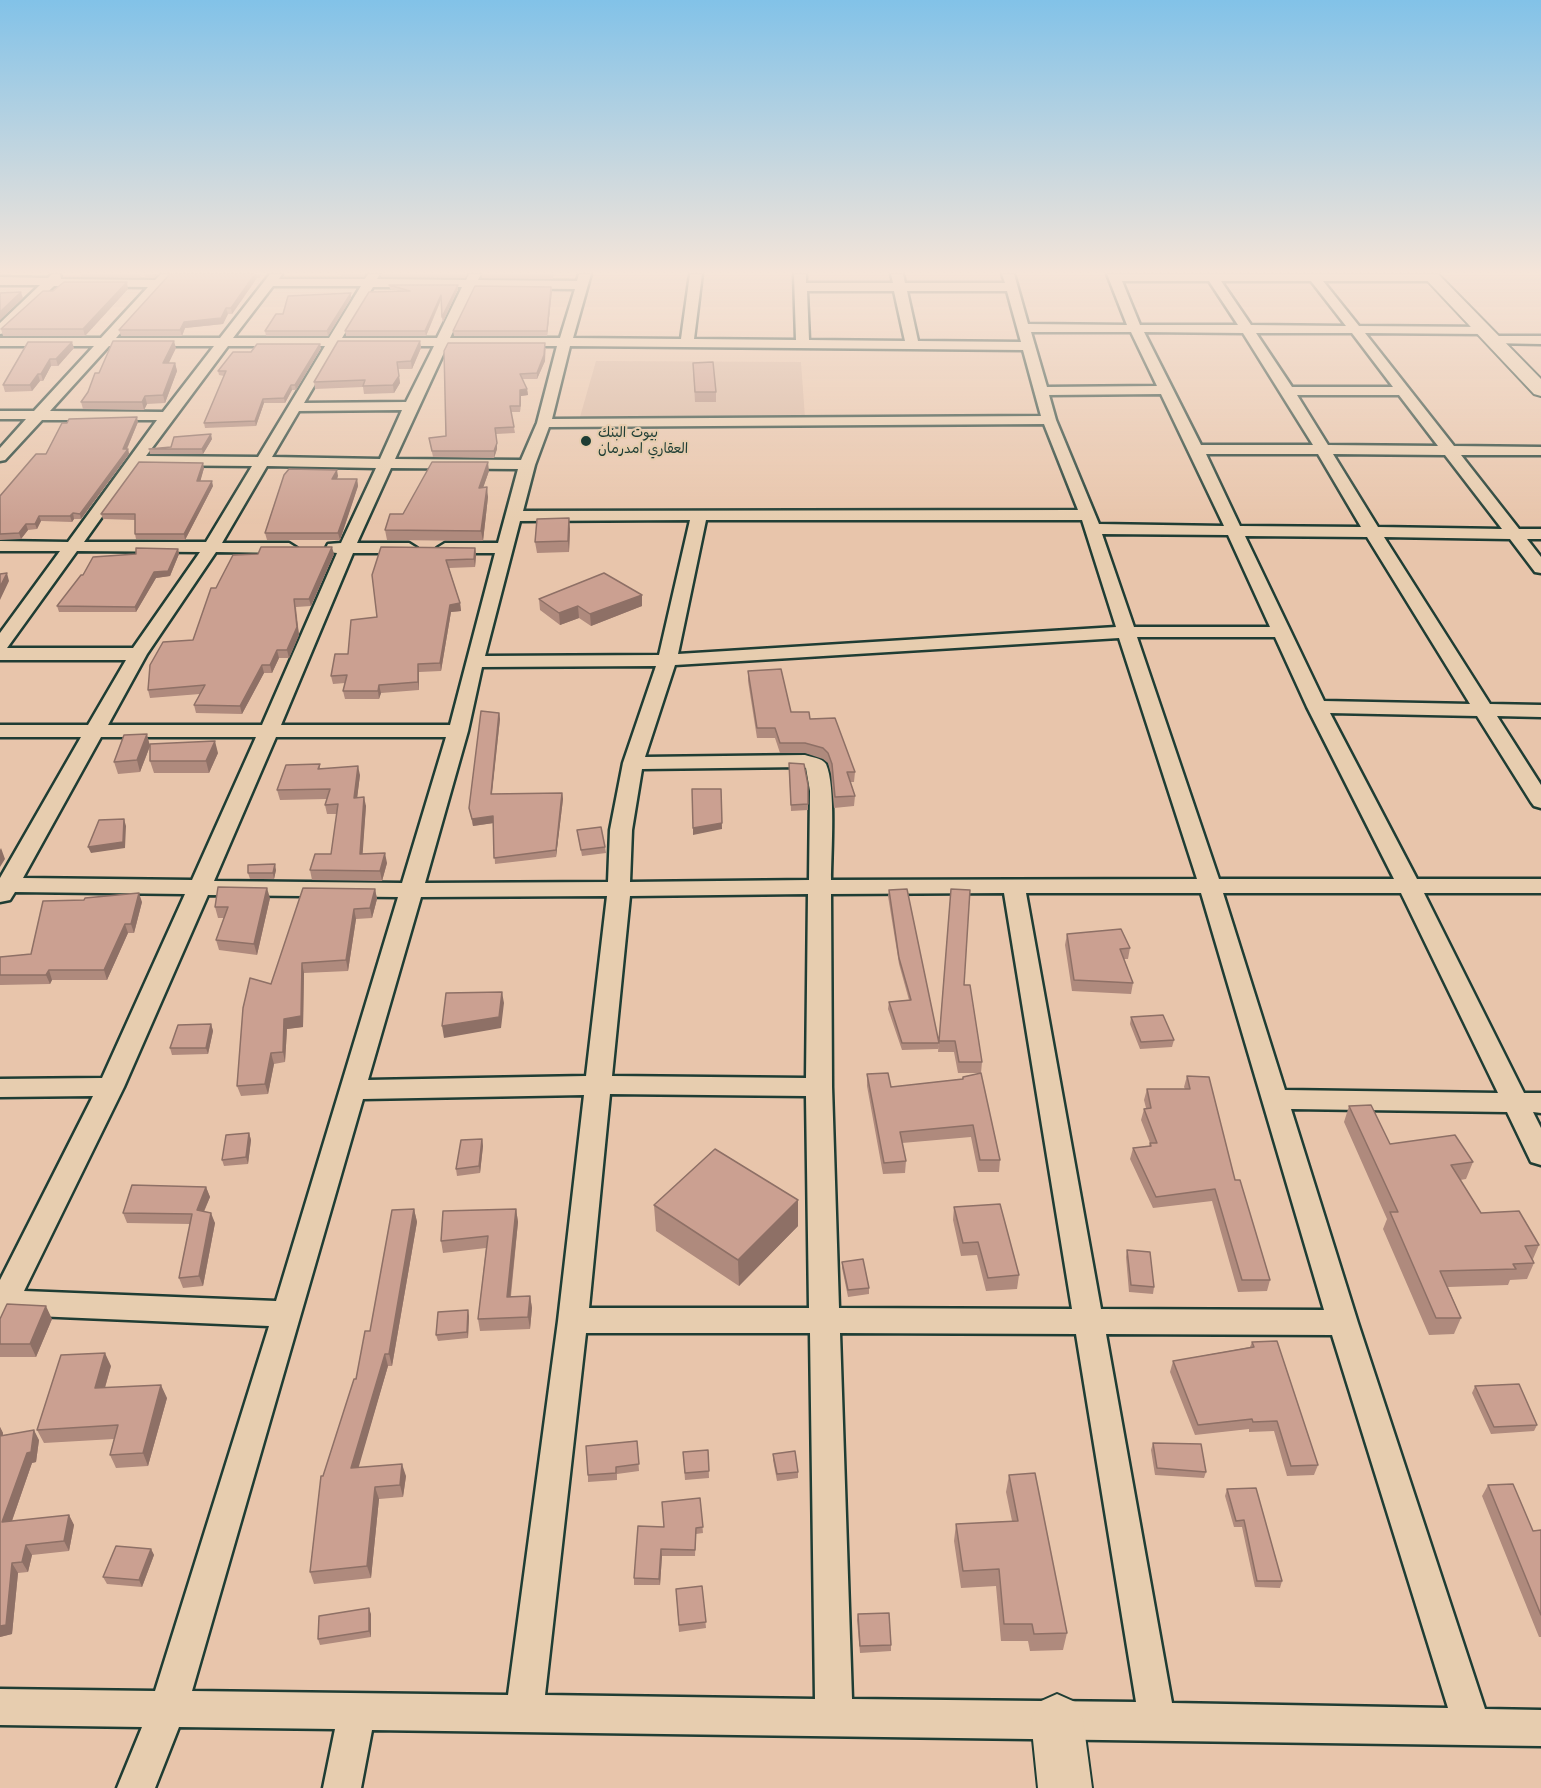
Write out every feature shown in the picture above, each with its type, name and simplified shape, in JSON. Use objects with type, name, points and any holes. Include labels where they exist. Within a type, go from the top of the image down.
[{"type":"street","points":[[0,457],[90,357]]},
{"type":"street","points":[[0,646],[211,357]]},
{"type":"street","points":[[3,890],[95,733],[138,654],[212,548],[261,461],[324,357]]},
{"type":"street","points":[[287,1314],[1,1304],[111,1087],[269,731],[347,548],[435,357]]},
{"type":"street","points":[[136,1788],[168,1709],[287,1314],[458,731],[474,662],[527,465],[544,423],[561,357]]},
{"type":"street","points":[[1032,357],[1050,420],[1090,522],[1210,886],[1342,1323],[1473,1728]]},
{"type":"street","points":[[1150,357],[1196,449],[1317,707],[1409,886],[1528,1102],[1541,1155]]},
{"type":"street","points":[[1265,357],[1541,802]]},
{"type":"street","points":[[1378,357],[1447,450],[1541,568]]},
{"type":"street","points":[[1510,357],[1541,390]]},
{"type":"street","points":[[1041,391],[1166,390]]},
{"type":"street","points":[[1288,391],[1405,391]]},
{"type":"street","points":[[295,407],[411,406]]},
{"type":"street","points":[[0,416],[167,416]]},
{"type":"street","points":[[544,423],[1050,420]]},
{"type":"street","points":[[1196,449],[1541,451]]},
{"type":"street","points":[[137,460],[527,465]]},
{"type":"street","points":[[514,516],[699,516],[1090,522],[1233,531],[1541,534]]},
{"type":"street","points":[[524,1714],[573,1322],[619,889],[621,830],[633,763],[667,660],[699,516]]},
{"type":"street","points":[[0,546],[505,549]]},
{"type":"street","points":[[474,662],[667,660],[1126,632],[1282,632]]},
{"type":"street","points":[[0,654],[138,654]]},
{"type":"street","points":[[1317,707],[1541,711]]},
{"type":"street","points":[[0,731],[95,733],[458,731]]},
{"type":"street","points":[[633,763],[805,761],[816,765],[820,791],[819,1087],[834,1717]]},
{"type":"street","points":[[1014,886],[1157,1721]]},
{"type":"street","points":[[3,890],[198,887],[411,890],[1014,886],[1541,886]]},
{"type":"street","points":[[351,1090],[598,1085],[819,1087]]},
{"type":"street","points":[[0,1088],[111,1087]]},
{"type":"street","points":[[1275,1099],[1528,1102]]},
{"type":"street","points":[[573,1322],[826,1320],[1342,1323]]},
{"type":"street","points":[[0,1707],[1541,1728]]},
{"type":"street","points":[[342,1788],[357,1712]]},
{"type":"street","points":[[1057,1720],[1065,1788]]},
{"type":"shaded area","points":[[596,361],[801,362],[805,418],[580,417]]},
{"type":"building","points":[[19,357],[57,357],[50,359],[41,374],[38,374],[30,385],[3,385]]},
{"type":"building","points":[[106,357],[166,357],[163,363],[175,363],[163,395],[145,396],[142,402],[81,402],[88,392],[95,373],[99,373]]},
{"type":"building","points":[[229,357],[312,357],[284,398],[263,399],[255,421],[204,423],[226,371],[218,371]]},
{"type":"building","points":[[328,357],[413,357],[411,361],[397,362],[399,376],[393,385],[363,386],[365,380],[314,382]]},
{"type":"building","points":[[444,357],[543,357],[537,373],[520,374],[527,389],[520,390],[520,406],[510,406],[514,427],[495,428],[497,443],[494,451],[432,451],[429,438],[446,436]]},
{"type":"building","points":[[713,362],[716,392],[695,392],[693,363]]},
{"type":"building","points":[[137,417],[123,449],[128,449],[80,514],[39,516],[35,524],[26,524],[19,533],[0,534],[0,496],[36,454],[46,454],[62,423],[67,423],[69,419]]},
{"type":"building","points":[[211,434],[202,449],[149,449],[171,447],[174,437]]},
{"type":"building","points":[[139,462],[203,463],[197,481],[212,481],[184,534],[135,534],[135,514],[101,514]]},
{"type":"building","points":[[432,462],[488,462],[479,488],[487,487],[481,531],[385,530],[390,514],[403,514]]},
{"type":"building","points":[[289,469],[337,470],[332,479],[357,479],[338,533],[265,533],[284,475]]},
{"type":"building","points":[[569,518],[568,541],[535,542],[537,519]]},
{"type":"building","points":[[261,547],[332,547],[309,599],[294,599],[297,627],[287,650],[277,650],[270,665],[262,665],[240,706],[194,705],[205,685],[148,690],[150,665],[163,642],[193,640],[211,588],[216,588],[233,555],[258,554]]},
{"type":"building","points":[[381,547],[475,548],[474,559],[446,560],[460,603],[450,605],[440,663],[418,664],[418,682],[379,685],[378,691],[343,691],[347,675],[331,676],[335,654],[348,654],[351,620],[377,617],[372,575]]},
{"type":"building","points":[[136,548],[178,549],[168,571],[154,572],[135,607],[57,606],[83,575],[93,557],[136,554]]},
{"type":"building","points":[[7,573],[0,587],[0,574]]},
{"type":"building","points":[[604,573],[642,595],[590,614],[578,606],[559,613],[539,599]]},
{"type":"building","points":[[781,669],[791,712],[809,712],[810,719],[835,718],[855,772],[847,772],[855,796],[835,797],[832,764],[828,753],[823,748],[805,743],[780,743],[775,728],[757,728],[748,671]]},
{"type":"building","points":[[481,711],[499,713],[491,794],[562,793],[556,850],[494,858],[493,816],[472,819],[469,808]]},
{"type":"building","points":[[147,734],[137,760],[114,762],[124,735]]},
{"type":"building","points":[[215,741],[206,761],[150,761],[150,744]]},
{"type":"building","points":[[789,763],[804,764],[808,785],[808,804],[791,805]]},
{"type":"building","points":[[320,764],[318,769],[358,766],[354,798],[364,797],[360,854],[385,853],[380,871],[310,870],[315,854],[331,854],[338,804],[325,805],[330,789],[277,790],[286,765]]},
{"type":"building","points":[[692,789],[721,789],[722,823],[693,828]]},
{"type":"building","points":[[124,819],[123,842],[88,847],[99,820]]},
{"type":"building","points":[[601,827],[605,847],[581,850],[577,830]]},
{"type":"building","points":[[275,864],[273,873],[248,873],[248,865]]},
{"type":"building","points":[[218,887],[267,888],[254,944],[216,940],[228,907],[215,907]]},
{"type":"building","points":[[303,888],[375,889],[370,908],[354,909],[346,960],[302,963],[301,1016],[284,1019],[283,1052],[271,1053],[265,1084],[237,1086],[243,1008],[250,978],[271,984]]},
{"type":"building","points":[[907,889],[939,1043],[902,1043],[889,1002],[911,1000],[899,958],[889,890]]},
{"type":"building","points":[[951,889],[970,890],[964,985],[970,985],[982,1062],[959,1062],[955,1041],[939,1041]]},
{"type":"building","points":[[139,893],[131,924],[125,924],[104,970],[49,970],[46,975],[0,975],[0,957],[31,954],[43,901],[84,900],[85,898]]},
{"type":"building","points":[[1121,929],[1130,948],[1120,949],[1133,983],[1074,980],[1067,934]]},
{"type":"building","points":[[502,992],[499,1017],[442,1026],[446,993]]},
{"type":"building","points":[[1163,1015],[1174,1040],[1141,1042],[1131,1017]]},
{"type":"building","points":[[211,1024],[206,1048],[170,1048],[178,1025]]},
{"type":"building","points":[[888,1073],[891,1087],[963,1079],[963,1077],[981,1073],[1000,1160],[980,1160],[973,1125],[900,1132],[906,1161],[884,1163],[867,1074]]},
{"type":"building","points":[[1187,1076],[1209,1077],[1235,1180],[1240,1180],[1270,1280],[1242,1280],[1215,1189],[1156,1197],[1133,1148],[1157,1143],[1144,1109],[1151,1108],[1147,1089],[1190,1089]]},
{"type":"building","points":[[1371,1105],[1390,1144],[1455,1135],[1473,1162],[1451,1165],[1481,1213],[1519,1211],[1539,1245],[1525,1246],[1534,1263],[1513,1264],[1516,1269],[1440,1271],[1461,1318],[1436,1318],[1390,1212],[1398,1212],[1349,1106]]},
{"type":"building","points":[[249,1133],[246,1157],[222,1160],[226,1135]]},
{"type":"building","points":[[482,1139],[479,1166],[456,1169],[461,1140]]},
{"type":"building","points":[[715,1149],[798,1200],[738,1260],[654,1205]]},
{"type":"building","points":[[132,1185],[206,1187],[197,1210],[211,1213],[199,1276],[179,1278],[192,1214],[123,1213]]},
{"type":"building","points":[[1000,1204],[1019,1275],[988,1278],[978,1242],[963,1243],[954,1207]]},
{"type":"building","points":[[414,1209],[389,1354],[385,1354],[351,1468],[402,1464],[400,1485],[375,1487],[367,1566],[310,1572],[321,1476],[323,1476],[354,1379],[356,1379],[365,1331],[370,1331],[392,1210]]},
{"type":"building","points":[[516,1209],[507,1297],[530,1296],[528,1317],[478,1319],[488,1236],[441,1241],[443,1211]]},
{"type":"building","points":[[1127,1250],[1150,1252],[1154,1287],[1131,1285]]},
{"type":"building","points":[[863,1259],[869,1288],[848,1290],[842,1262]]},
{"type":"building","points":[[7,1304],[46,1306],[30,1344],[0,1344],[0,1319]]},
{"type":"building","points":[[468,1310],[467,1332],[436,1335],[438,1312]]},
{"type":"building","points":[[1277,1341],[1318,1465],[1291,1466],[1277,1421],[1253,1422],[1252,1419],[1198,1425],[1173,1361],[1254,1347],[1252,1342]]},
{"type":"building","points":[[105,1353],[95,1388],[161,1385],[143,1453],[110,1455],[118,1425],[37,1430],[61,1355]]},
{"type":"building","points":[[1519,1384],[1537,1425],[1494,1427],[1475,1386]]},
{"type":"building","points":[[34,1430],[31,1452],[27,1453],[2,1522],[69,1515],[64,1541],[26,1545],[22,1562],[12,1563],[6,1625],[0,1626],[0,1436]]},
{"type":"building","points":[[637,1441],[639,1464],[616,1467],[616,1473],[588,1475],[586,1446]]},
{"type":"building","points":[[1153,1443],[1201,1444],[1206,1472],[1157,1468]]},
{"type":"building","points":[[708,1450],[709,1471],[685,1473],[683,1452]]},
{"type":"building","points":[[795,1451],[798,1472],[777,1474],[773,1454]]},
{"type":"building","points":[[1035,1473],[1067,1633],[1034,1634],[1032,1624],[1004,1624],[999,1569],[963,1571],[956,1524],[1018,1521],[1009,1475]]},
{"type":"building","points":[[1513,1484],[1533,1531],[1541,1530],[1541,1615],[1488,1485]]},
{"type":"building","points":[[1256,1488],[1282,1581],[1257,1581],[1244,1520],[1236,1521],[1227,1489]]},
{"type":"building","points":[[700,1498],[703,1527],[696,1528],[695,1550],[661,1549],[659,1579],[634,1578],[638,1526],[664,1527],[662,1502]]},
{"type":"building","points":[[116,1546],[151,1549],[139,1580],[103,1577]]},
{"type":"building","points":[[702,1586],[706,1622],[679,1625],[676,1589]]},
{"type":"building","points":[[369,1608],[369,1631],[318,1639],[319,1616]]},
{"type":"building","points":[[889,1613],[891,1645],[860,1646],[858,1614]]},
{"type":"place","name":"بيوت البنك العقاري امدرمان","points":[[586,441]]}]
